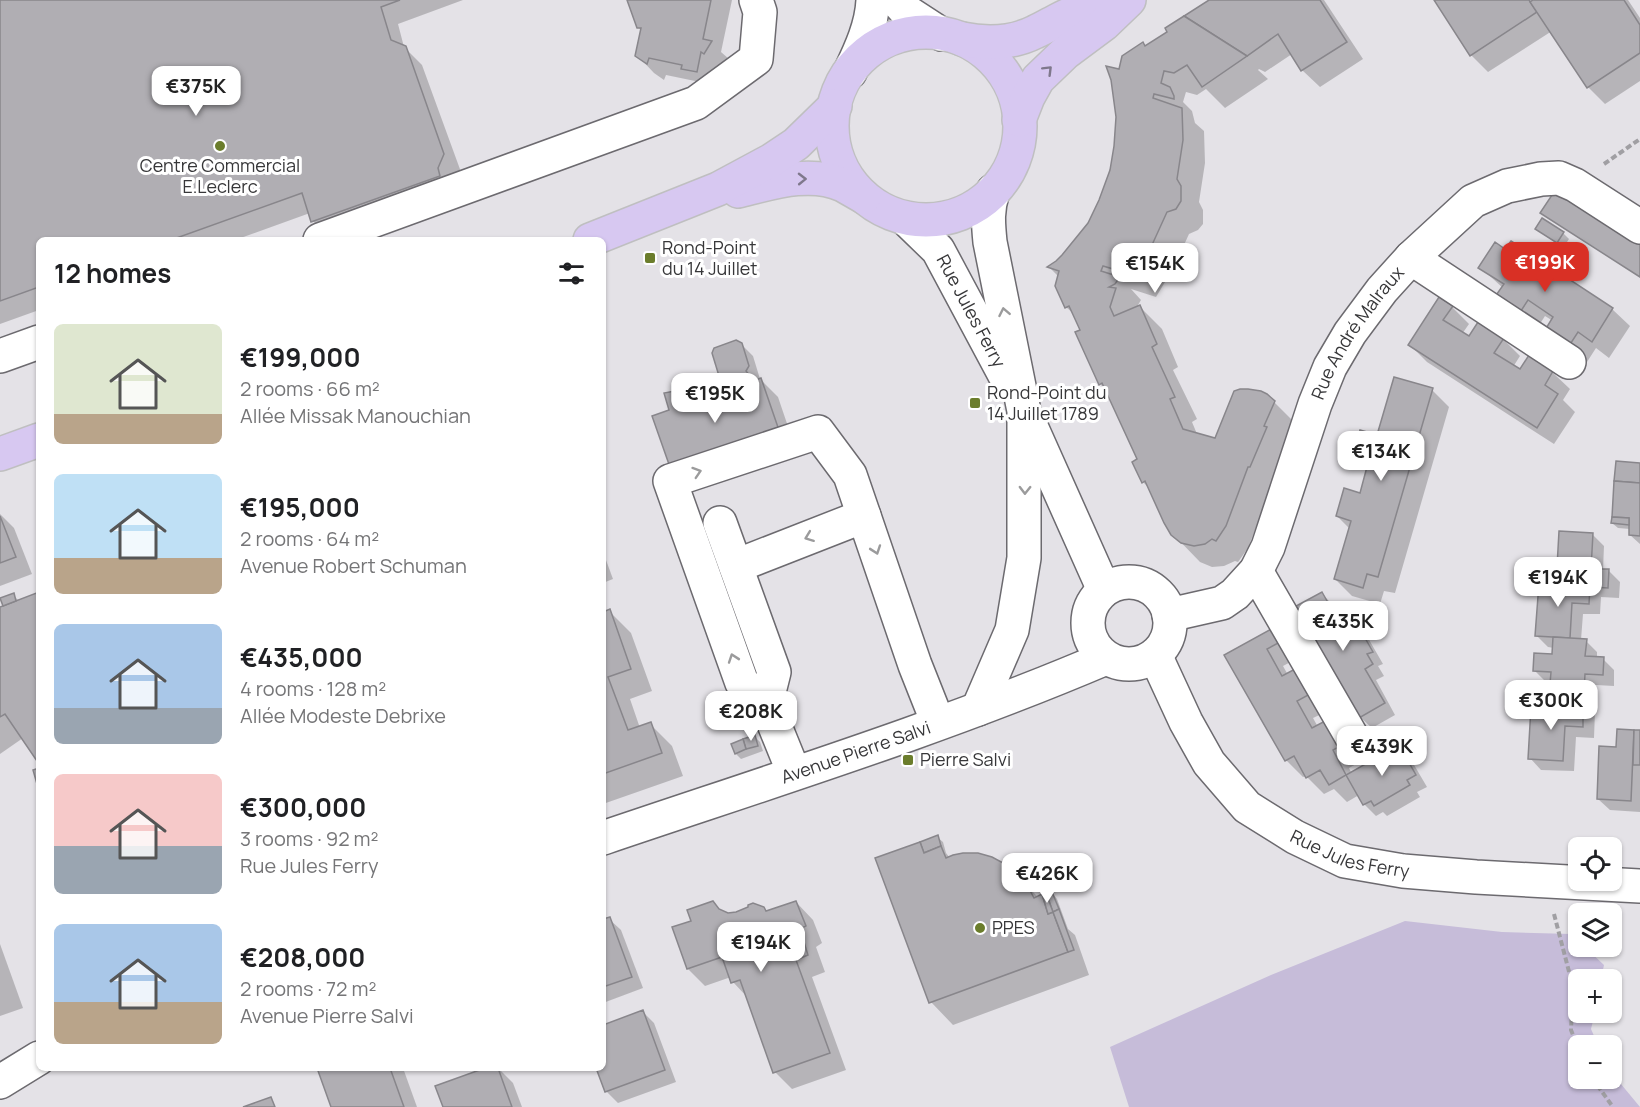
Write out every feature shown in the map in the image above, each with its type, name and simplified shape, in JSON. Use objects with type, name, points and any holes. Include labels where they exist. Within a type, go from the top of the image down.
[{"type":"main road","points":[[949,36],[983,51],[1002,71],[1015,97],[1019,120],[1016,152],[1004,178],[986,199],[961,214],[934,220],[906,219],[879,209],[857,191],[842,168],[833,142],[833,114],[840,87],[856,64],[877,46],[903,35],[931,32],[978,42],[1015,40],[1104,0]]},
{"type":"main road","points":[[1019,120],[1038,79],[1065,53],[1104,24],[1129,0]]},
{"type":"main road","points":[[598,237],[718,189],[772,160],[796,144],[835,106]]},
{"type":"main road","points":[[664,211],[779,181],[805,178],[826,180],[842,185],[864,197]]},
{"type":"main road","points":[[0,454],[36,441]]},
{"type":"street","points":[[328,237],[696,103],[756,59],[760,12],[756,0]]},
{"type":"street","points":[[850,72],[861,48],[873,0]]},
{"type":"street","points":[[896,0],[907,12],[949,36]]},
{"type":"street","name":"Rue André Malraux","points":[[1169,615],[1222,603],[1235,594],[1256,571],[1268,547],[1315,404],[1330,367],[1350,333],[1382,290],[1411,258],[1473,201],[1507,186],[1559,178],[1575,185],[1640,227]]},
{"type":"street","name":"Rue Jules Ferry","points":[[993,191],[988,206],[987,220],[990,242],[1024,411]]},
{"type":"street","name":"Rue Jules Ferry","points":[[906,219],[938,250],[1024,411],[1104,590]]},
{"type":"street","points":[[1411,258],[1569,362]]},
{"type":"street","points":[[0,356],[36,343]]},
{"type":"street","points":[[978,709],[1012,630],[1024,558],[1024,411]]},
{"type":"street","points":[[794,773],[766,704],[742,683],[670,481],[818,432],[850,475],[915,665],[938,723]]},
{"type":"street","points":[[736,566],[864,516]]},
{"type":"street","points":[[720,523],[774,672],[766,704]]},
{"type":"street","points":[[1256,571],[1356,744]]},
{"type":"street","points":[[1130,582],[1155,591],[1165,602],[1169,615],[1168,637],[1163,647],[1144,662],[1131,665],[1117,663],[1106,658],[1096,649],[1090,637],[1089,611],[1104,590],[1116,584],[1130,582]]},
{"type":"street","name":"Rue Jules Ferry","points":[[1155,655],[1186,722],[1209,763],[1247,807],[1295,837],[1345,861],[1403,871],[1640,886]]},
{"type":"street","name":"Avenue Pierre Salvi","points":[[606,837],[978,709],[1106,658]]},
{"type":"street","points":[[0,1082],[36,1060]]},
{"type":"path","points":[[1575,185],[1640,139]]},
{"type":"path","points":[[1547,881],[1573,987],[1571,1030],[1573,1035]]},
{"type":"path","points":[[1600,1089],[1613,1107]]},
{"type":"shaded area","points":[[1405,921],[1502,932],[1568,934],[1568,957],[1596,957],[1604,965],[1603,969],[1568,969],[1568,1023],[1592,1023],[1591,1029],[1594,1035],[1568,1035],[1568,1089],[1622,1089],[1622,1085],[1640,1107],[1129,1107],[1110,1047],[1271,975]]},
{"type":"building","name":"Centre Commercial E.Leclerc","points":[[0,0],[400,0],[381,7],[391,40],[406,46],[444,154],[438,168],[440,176],[311,222],[302,193],[179,237],[36,237],[36,288],[0,301]]},
{"type":"building","points":[[627,0],[711,0],[703,39],[712,41],[704,54],[701,52],[697,72],[681,69],[682,65],[649,58],[647,64],[635,56],[641,28],[637,28]]},
{"type":"building","points":[[1209,0],[1320,0],[1347,42],[1301,71],[1278,34],[1247,56],[1184,16]]},
{"type":"building","points":[[1434,0],[1529,0],[1537,12],[1470,56]]},
{"type":"building","points":[[1533,0],[1624,0],[1640,25],[1640,53],[1587,88],[1530,2]]},
{"type":"building","points":[[1184,16],[1247,56],[1202,87],[1187,65],[1174,73],[1164,71],[1161,83],[1170,87],[1174,99],[1154,94],[1153,98],[1182,108],[1183,140],[1177,179],[1181,186],[1181,201],[1176,209],[1167,212],[1152,245],[1133,275],[1103,266],[1101,271],[1120,277],[1115,284],[1109,287],[1116,288],[1110,307],[1114,316],[1140,305],[1157,344],[1152,347],[1175,397],[1170,399],[1183,429],[1215,438],[1234,391],[1240,389],[1261,391],[1275,401],[1264,426],[1267,427],[1250,467],[1248,467],[1226,526],[1216,541],[1212,539],[1205,544],[1194,546],[1181,543],[1171,535],[1145,481],[1142,483],[1132,462],[1137,459],[1102,383],[1099,385],[1075,332],[1080,330],[1069,306],[1065,308],[1055,286],[1059,271],[1047,267],[1062,255],[1088,223],[1110,170],[1116,117],[1111,80],[1106,66],[1119,69],[1122,56],[1143,42],[1145,46],[1167,32],[1165,28]]},
{"type":"building","points":[[1556,189],[1640,243],[1640,277],[1540,213]]},
{"type":"building","points":[[1542,218],[1564,232],[1557,243],[1535,229]]},
{"type":"building","points":[[1511,241],[1613,308],[1592,342],[1578,332],[1569,346],[1545,330],[1553,317],[1528,300],[1519,314],[1494,298],[1504,284],[1478,268],[1495,242],[1505,249]]},
{"type":"building","points":[[1439,297],[1453,306],[1443,320],[1469,336],[1478,322],[1504,338],[1494,353],[1520,369],[1529,355],[1553,371],[1545,385],[1558,394],[1537,428],[1408,345]]},
{"type":"building","points":[[736,340],[742,343],[749,366],[746,371],[754,381],[728,390],[724,379],[719,376],[712,353],[714,348]]},
{"type":"building","points":[[1394,377],[1433,388],[1378,577],[1367,574],[1363,588],[1334,579],[1351,521],[1336,516],[1344,488],[1360,493],[1368,463],[1352,458],[1360,430],[1377,435]]},
{"type":"building","points":[[761,378],[781,436],[671,470],[652,416],[669,410],[664,393],[685,389],[690,403]]},
{"type":"building","points":[[1616,461],[1640,463],[1640,483],[1614,481]]},
{"type":"building","points":[[1614,481],[1640,483],[1640,536],[1629,535],[1629,518],[1612,517]]},
{"type":"building","points":[[0,516],[16,557],[0,563]]},
{"type":"building","points":[[1612,517],[1629,518],[1629,525],[1611,523]]},
{"type":"building","points":[[1559,531],[1593,533],[1591,569],[1609,569],[1608,588],[1556,585]]},
{"type":"building","points":[[1539,583],[1590,586],[1589,604],[1572,603],[1570,638],[1535,636]]},
{"type":"building","points":[[1322,592],[1335,615],[1343,612],[1348,620],[1353,617],[1373,652],[1367,654],[1373,664],[1365,669],[1385,703],[1359,718],[1296,606]]},
{"type":"building","points":[[14,593],[16,601],[3,606],[0,598]]},
{"type":"building","points":[[36,593],[36,760],[5,714],[0,717],[0,607]]},
{"type":"building","points":[[610,609],[631,669],[608,677],[628,730],[651,722],[662,753],[606,773],[606,611]]},
{"type":"building","points":[[1273,628],[1282,641],[1267,649],[1282,676],[1297,668],[1312,693],[1297,701],[1312,728],[1327,720],[1342,745],[1333,750],[1346,775],[1329,785],[1320,770],[1306,778],[1294,756],[1285,761],[1224,655]]},
{"type":"building","points":[[1553,637],[1587,639],[1585,656],[1604,657],[1603,675],[1585,674],[1583,709],[1548,707],[1551,672],[1533,671],[1534,653],[1552,654]]},
{"type":"building","points":[[1531,707],[1583,709],[1583,727],[1565,726],[1563,761],[1528,759]]},
{"type":"building","points":[[1617,729],[1634,730],[1631,801],[1597,799],[1599,746],[1616,747]]},
{"type":"building","points":[[1634,730],[1640,730],[1640,765],[1633,765]]},
{"type":"building","points":[[755,735],[758,746],[746,749],[743,739]]},
{"type":"building","points":[[743,739],[746,749],[735,754],[731,744]]},
{"type":"building","points":[[1399,745],[1416,775],[1407,780],[1410,785],[1374,806],[1371,801],[1363,805],[1346,775]]},
{"type":"building","points":[[938,835],[941,846],[924,853],[920,842]]},
{"type":"building","name":"PPES","points":[[920,842],[924,853],[941,846],[946,858],[963,853],[978,853],[1007,865],[1026,883],[1034,898],[1042,894],[1048,914],[1053,912],[1068,952],[929,1003],[875,858]]},
{"type":"building","points":[[1052,892],[1059,909],[1053,912],[1046,893]]},
{"type":"building","points":[[1046,893],[1053,912],[1048,914],[1042,894]]},
{"type":"building","points":[[713,901],[719,909],[728,913],[736,912],[753,903],[764,907],[766,911],[796,901],[806,926],[800,929],[808,955],[796,960],[830,1053],[773,1073],[740,980],[731,983],[722,957],[687,969],[672,927],[691,921],[687,910]]},
{"type":"building","points":[[1059,909],[1074,950],[1068,952],[1053,912]]},
{"type":"building","points":[[610,917],[632,977],[606,986],[606,918]]},
{"type":"building","points":[[643,1010],[665,1070],[605,1092],[597,1071],[606,1071],[606,1024]]},
{"type":"building","points":[[318,1071],[391,1071],[404,1107],[331,1107]]},
{"type":"building","points":[[477,1071],[499,1071],[512,1107],[443,1107],[435,1086]]},
{"type":"building","points":[[271,1097],[275,1107],[243,1107]]},
{"type":"place","name":"Centre Commercial E.Leclerc","points":[[220,146]]},
{"type":"place","name":"Rond-Point du 14 Juillet","points":[[650,258]]},
{"type":"place","name":"Rond-Point du 14 Juillet 1789","points":[[975,403]]},
{"type":"place","name":"Pierre Salvi","points":[[908,760]]},
{"type":"place","name":"PPES","points":[[980,928]]}]
